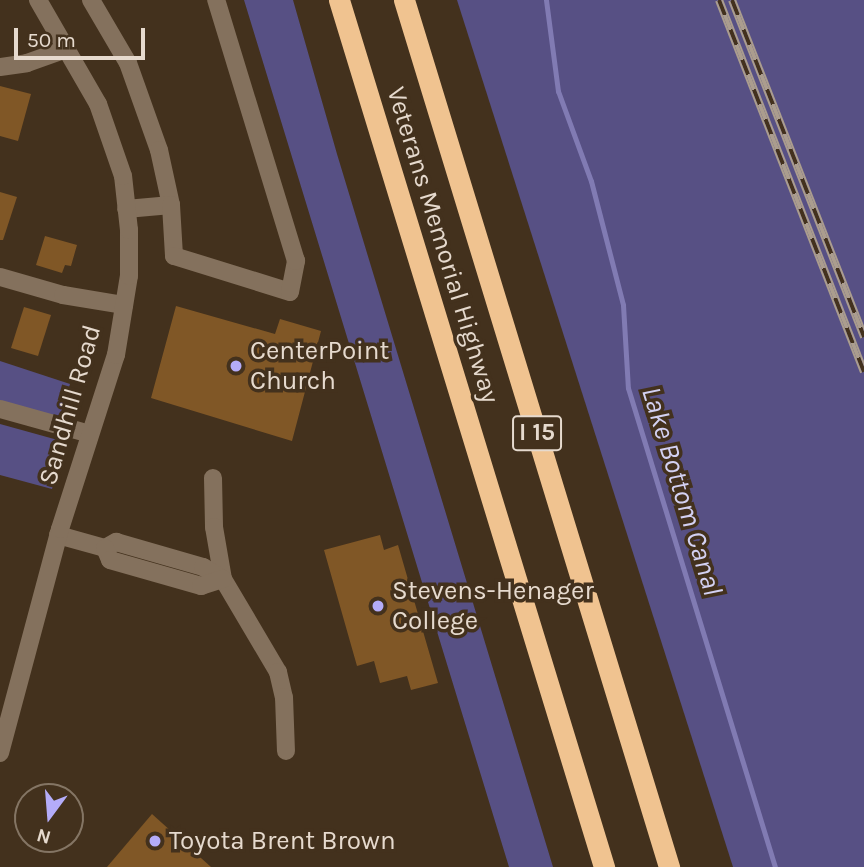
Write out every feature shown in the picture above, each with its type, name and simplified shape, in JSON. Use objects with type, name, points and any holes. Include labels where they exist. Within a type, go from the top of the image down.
[{"type":"highway","name":"Veterans Memorial Highway","points":[[339,0],[604,867]]},
{"type":"highway","name":"Veterans Memorial Highway","points":[[404,0],[669,867]]},
{"type":"street","name":"Sandhill Road","points":[[0,753],[58,535],[116,355],[129,276],[123,176],[98,104],[38,0]]},
{"type":"street","points":[[91,0],[128,63],[159,150],[172,205],[174,256],[290,292],[296,261],[216,0]]},
{"type":"street","points":[[0,67],[27,63],[66,49]]},
{"type":"street","points":[[126,209],[172,205]]},
{"type":"street","points":[[0,277],[63,295],[124,305]]},
{"type":"street","points":[[0,410],[90,434]]},
{"type":"street","points":[[213,478],[215,527],[223,579],[278,672],[284,697],[286,751]]},
{"type":"street","points":[[58,535],[105,548],[116,542],[203,567],[223,579]]},
{"type":"shaded area","points":[[244,0],[293,0],[553,867],[509,867]]},
{"type":"shaded area","points":[[457,0],[864,0],[864,867],[733,867]]},
{"type":"shaded area","points":[[0,361],[70,384],[59,419],[0,403]]},
{"type":"shaded area","points":[[0,424],[65,442],[52,489],[0,475]]},
{"type":"building","points":[[0,86],[31,94],[18,141],[0,136]]},
{"type":"building","points":[[0,192],[17,197],[3,240],[0,240]]},
{"type":"building","points":[[45,236],[77,245],[71,266],[65,265],[62,273],[36,265]]},
{"type":"building","name":"CenterPoint Church","points":[[176,306],[275,334],[280,319],[321,331],[292,441],[151,398]]},
{"type":"building","points":[[24,307],[51,315],[38,356],[11,348]]},
{"type":"building","name":"Stevens-Henager College","points":[[380,535],[384,550],[398,545],[438,683],[411,690],[407,676],[380,683],[374,661],[357,666],[324,550]]},
{"type":"building","name":"Toyota Brent Brown","points":[[152,814],[211,867],[107,867]]},
{"type":"waterway","name":"Lake Bottom Canal","points":[[546,0],[558,91],[591,181],[623,305],[628,388],[775,867]]},
{"type":"railway","points":[[719,0],[864,372]]},
{"type":"railway","points":[[732,0],[864,337]]},
{"type":"place","name":"CenterPoint Church","points":[[236,366]]},
{"type":"place","name":"Stevens-Henager College","points":[[378,606]]},
{"type":"place","name":"Toyota Brent Brown","points":[[155,841]]}]
